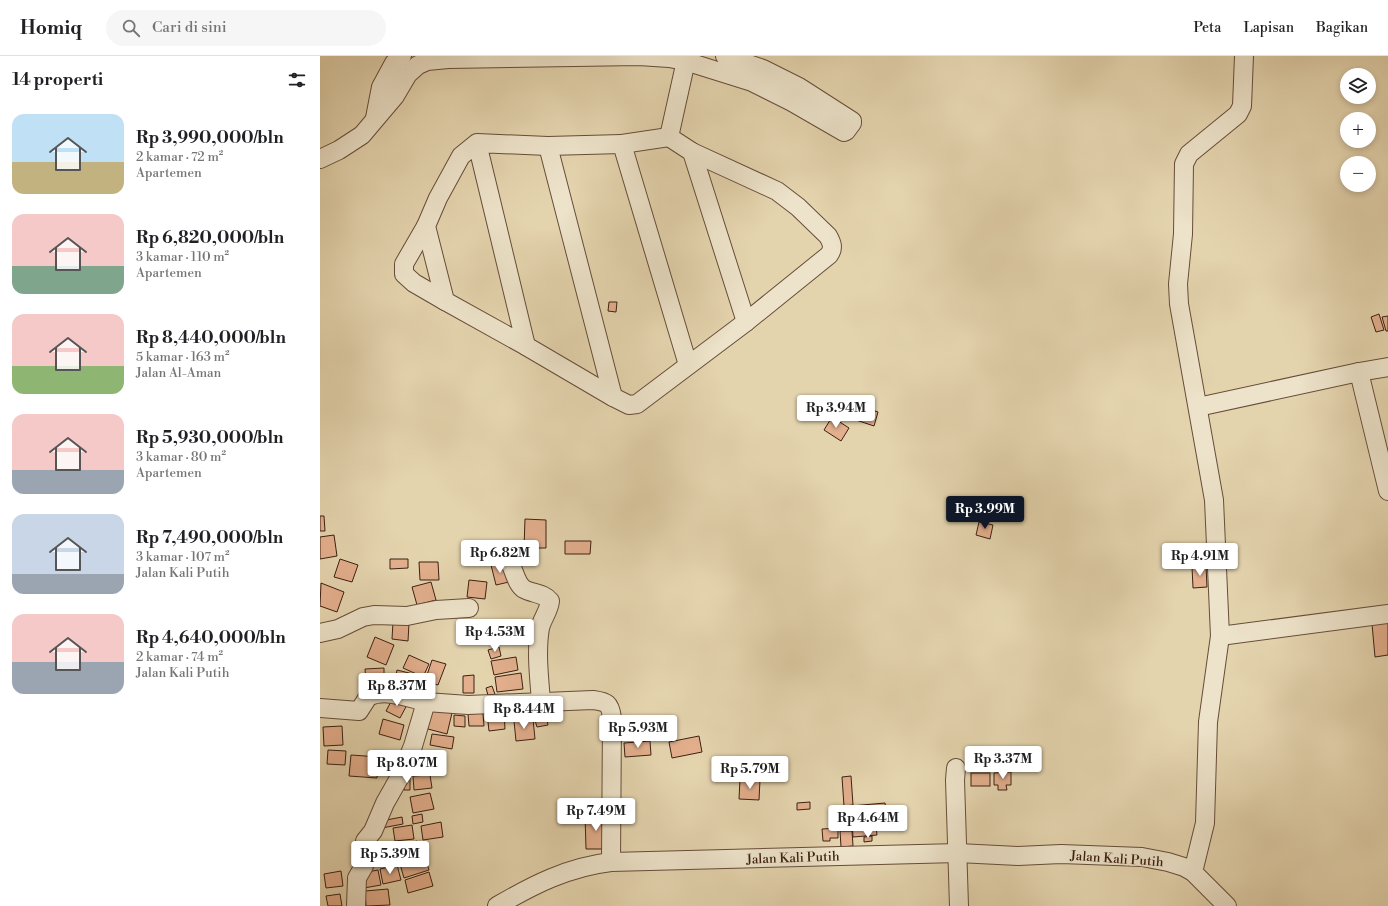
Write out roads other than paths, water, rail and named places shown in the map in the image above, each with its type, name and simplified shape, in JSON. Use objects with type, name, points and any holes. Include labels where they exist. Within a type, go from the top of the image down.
[{"type":"street","points":[[375,118],[381,86],[394,63],[402,56]]},
{"type":"street","points":[[320,159],[339,150],[362,135],[395,96],[408,74],[418,65],[427,61],[448,59],[639,56],[686,59],[752,82],[792,102],[844,132],[852,124],[852,121],[799,87],[763,69],[725,56]]},
{"type":"street","points":[[1193,872],[1205,823],[1208,722],[1220,636],[1214,500],[1182,323],[1178,284],[1184,211],[1184,164],[1190,154],[1238,114],[1242,106],[1244,56]]},
{"type":"street","points":[[669,137],[686,59]]},
{"type":"street","points":[[669,137],[692,152],[777,191],[798,207],[828,236],[833,248],[829,255],[746,322],[637,404],[629,405],[613,397],[414,283],[404,274],[404,264],[426,226],[438,198],[461,156],[477,143],[548,146],[622,144],[669,137]]},
{"type":"street","points":[[477,143],[526,346]]},
{"type":"street","points":[[622,144],[688,365]]},
{"type":"street","points":[[548,146],[613,397]]},
{"type":"street","points":[[692,152],[746,322]]},
{"type":"street","points":[[426,226],[445,301]]},
{"type":"street","points":[[1198,407],[1388,367]]},
{"type":"street","points":[[1359,372],[1388,491]]},
{"type":"street","points":[[509,561],[513,566],[518,583],[524,589],[547,597],[550,601],[540,627],[538,657],[540,701]]},
{"type":"street","points":[[320,633],[338,629],[363,617],[374,615],[407,616],[436,610],[469,608]]},
{"type":"street","points":[[1220,636],[1388,614]]},
{"type":"street","points":[[320,708],[358,711],[368,697],[380,694],[390,694],[426,702],[468,704],[593,700],[605,702],[611,707],[612,718],[611,862]]},
{"type":"street","points":[[356,906],[357,878],[364,866],[365,841],[373,831],[385,803],[402,773],[414,746],[426,702]]},
{"type":"street","points":[[956,768],[955,780],[959,906]]},
{"type":"street","name":"Jalan Kali Putih","points":[[496,906],[556,875],[611,862],[958,853],[1018,856],[1061,854],[1142,857],[1168,862],[1184,867],[1193,872],[1226,906]]}]
